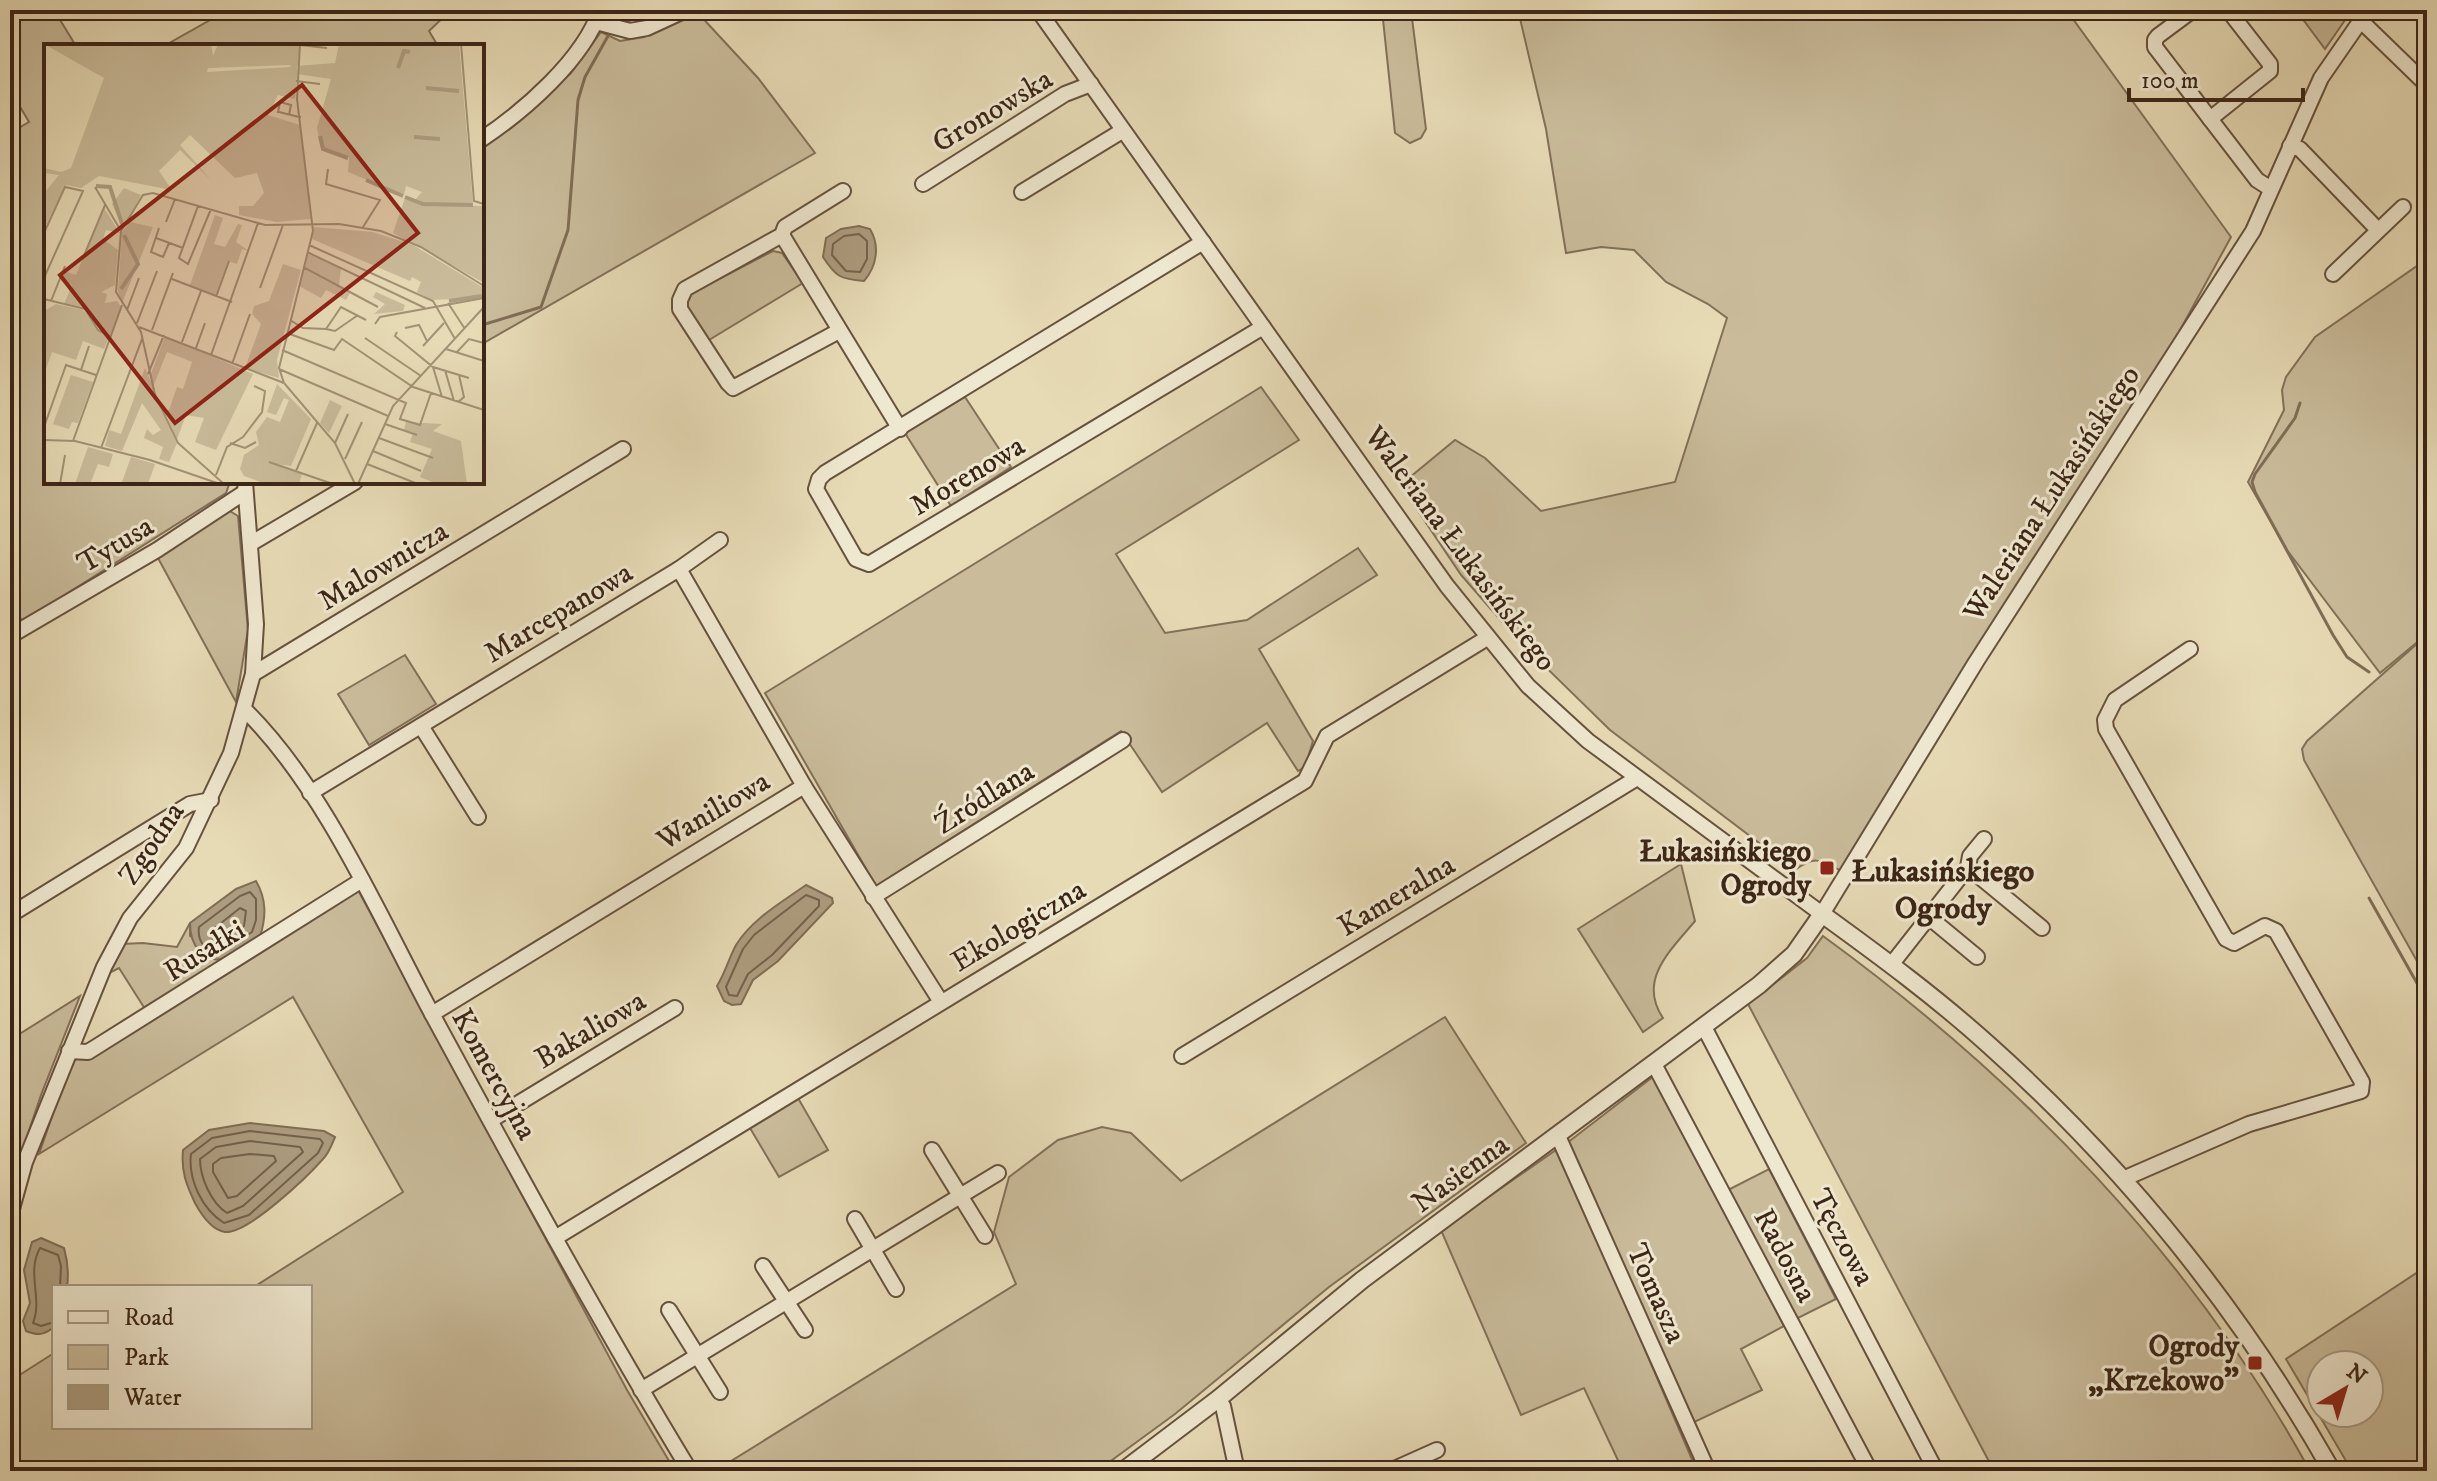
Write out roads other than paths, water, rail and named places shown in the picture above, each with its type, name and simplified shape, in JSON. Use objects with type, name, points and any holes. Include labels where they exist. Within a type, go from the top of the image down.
[{"type":"street","points":[[484,138],[508,122],[555,76],[576,53],[598,16],[630,31],[647,28],[686,10]]},
{"type":"street","name":"Waleriana Łukasińskiego","points":[[1038,10],[1487,638],[1548,705],[1637,778],[1891,965],[1990,1046],[2065,1117],[2179,1245],[2227,1309],[2332,1471]]},
{"type":"street","points":[[2193,10],[2158,36],[2155,47],[2259,183],[2271,189]]},
{"type":"street","points":[[2210,119],[2270,71],[2270,64],[2228,10]]},
{"type":"street","points":[[2364,15],[2427,85]]},
{"type":"street","name":"Waleriana Łukasińskiego","points":[[1822,914],[1976,662],[2245,243],[2321,78],[2364,15]]},
{"type":"street","name":"Gronowska","points":[[923,184],[1065,94],[1091,84]]},
{"type":"street","points":[[1022,192],[1122,131]]},
{"type":"street","points":[[2290,146],[2300,149],[2378,230]]},
{"type":"street","points":[[839,331],[733,388],[680,309],[680,300],[685,289],[782,235],[785,227],[843,191]]},
{"type":"street","points":[[2333,274],[2403,207]]},
{"type":"street","points":[[782,235],[900,429]]},
{"type":"street","name":"Morenowa","points":[[1203,242],[819,479],[816,489],[856,559],[869,564],[1263,327]]},
{"type":"street","name":"Malownicza","points":[[253,674],[623,449]]},
{"type":"street","points":[[250,544],[352,484]]},
{"type":"street","name":"Zgodna","points":[[10,1216],[25,1162],[118,937],[186,848],[231,753],[253,674],[256,602],[245,487]]},
{"type":"street","name":"Tytusa","points":[[13,635],[157,550],[245,487]]},
{"type":"street","name":"Marcepanowa","points":[[310,793],[679,569],[720,540]]},
{"type":"street","points":[[679,569],[804,786]]},
{"type":"street","points":[[10,619],[13,635]]},
{"type":"street","name":"Ekologiczna","points":[[555,1238],[1305,781],[1327,736],[1487,638]]},
{"type":"street","points":[[2123,1179],[2249,1124],[2361,1091],[2362,1082],[2276,931],[2265,926],[2234,943],[2226,939],[2106,729],[2105,720],[2115,700],[2190,649]]},
{"type":"street","name":"Komercyjna","points":[[244,709],[265,730],[310,793],[362,880],[555,1238],[690,1471]]},
{"type":"street","points":[[421,726],[478,817]]},
{"type":"street","name":"Źródlana","points":[[873,897],[1123,740]]},
{"type":"street","name":"Kameralna","points":[[1182,1056],[1637,778]]},
{"type":"street","name":"Waniliowa","points":[[432,1014],[804,786],[941,1002]]},
{"type":"street","points":[[10,915],[190,804],[211,800]]},
{"type":"street","points":[[1891,965],[1968,867],[1970,856],[1984,839]]},
{"type":"street","points":[[1968,867],[2042,928]]},
{"type":"street","name":"Rusałki","points":[[69,1051],[88,1052],[362,880]]},
{"type":"street","name":"Nasienna","points":[[1131,1469],[1362,1280],[1780,968],[1799,948],[1822,914]]},
{"type":"street","points":[[1930,918],[1977,957]]},
{"type":"street","name":"Bakaliowa","points":[[491,1120],[675,1008]]},
{"type":"street","name":"Tęczowa","points":[[1704,1027],[1936,1471]]},
{"type":"street","name":"Radosna","points":[[1654,1064],[1870,1471]]},
{"type":"street","name":"Tomasza","points":[[1558,1136],[1708,1471]]},
{"type":"street","points":[[932,1150],[985,1236]]},
{"type":"street","points":[[641,1390],[998,1173]]},
{"type":"street","points":[[855,1219],[896,1289]]},
{"type":"street","points":[[763,1266],[805,1330]]},
{"type":"street","points":[[669,1310],[720,1392]]},
{"type":"street","points":[[1218,1399],[1223,1406],[1237,1471]]},
{"type":"street","points":[[1390,1471],[1437,1450]]},
{"type":"water","points":[[859,226],[870,229],[876,249],[874,262],[864,281],[839,276],[823,257],[826,238],[841,229]]},
{"type":"water","points":[[256,881],[264,909],[260,937],[225,958],[204,955],[195,945],[190,923],[236,889]]},
{"type":"water","points":[[806,885],[832,898],[833,903],[778,961],[753,980],[741,1004],[732,1005],[724,1001],[717,986],[736,945],[759,919]]},
{"type":"water","points":[[250,1123],[324,1131],[335,1137],[325,1157],[277,1203],[248,1224],[235,1230],[220,1231],[203,1216],[189,1190],[183,1150],[209,1130]]},
{"type":"water","points":[[41,1238],[64,1248],[68,1277],[67,1285],[52,1285],[52,1328],[37,1334],[26,1331],[23,1321],[30,1303],[24,1270],[32,1242]]},
{"type":"waterway","points":[[618,17],[621,10]]},
{"type":"waterway","points":[[484,324],[541,307],[568,230],[578,100],[585,77],[608,36]]},
{"type":"waterway","points":[[2300,403],[2295,418],[2252,482],[2333,635],[2347,657],[2369,672]]},
{"type":"waterway","points":[[2369,898],[2427,1001]]},
{"type":"place","name":"Łukasińskiego Ogrody","points":[[1827,868]]},
{"type":"place","name":"Ogrody „Krzekowo”","points":[[2255,1363]]},
{"type":"district","name":"Łukasińskiego Ogrody","points":[[1943,888]]}]
